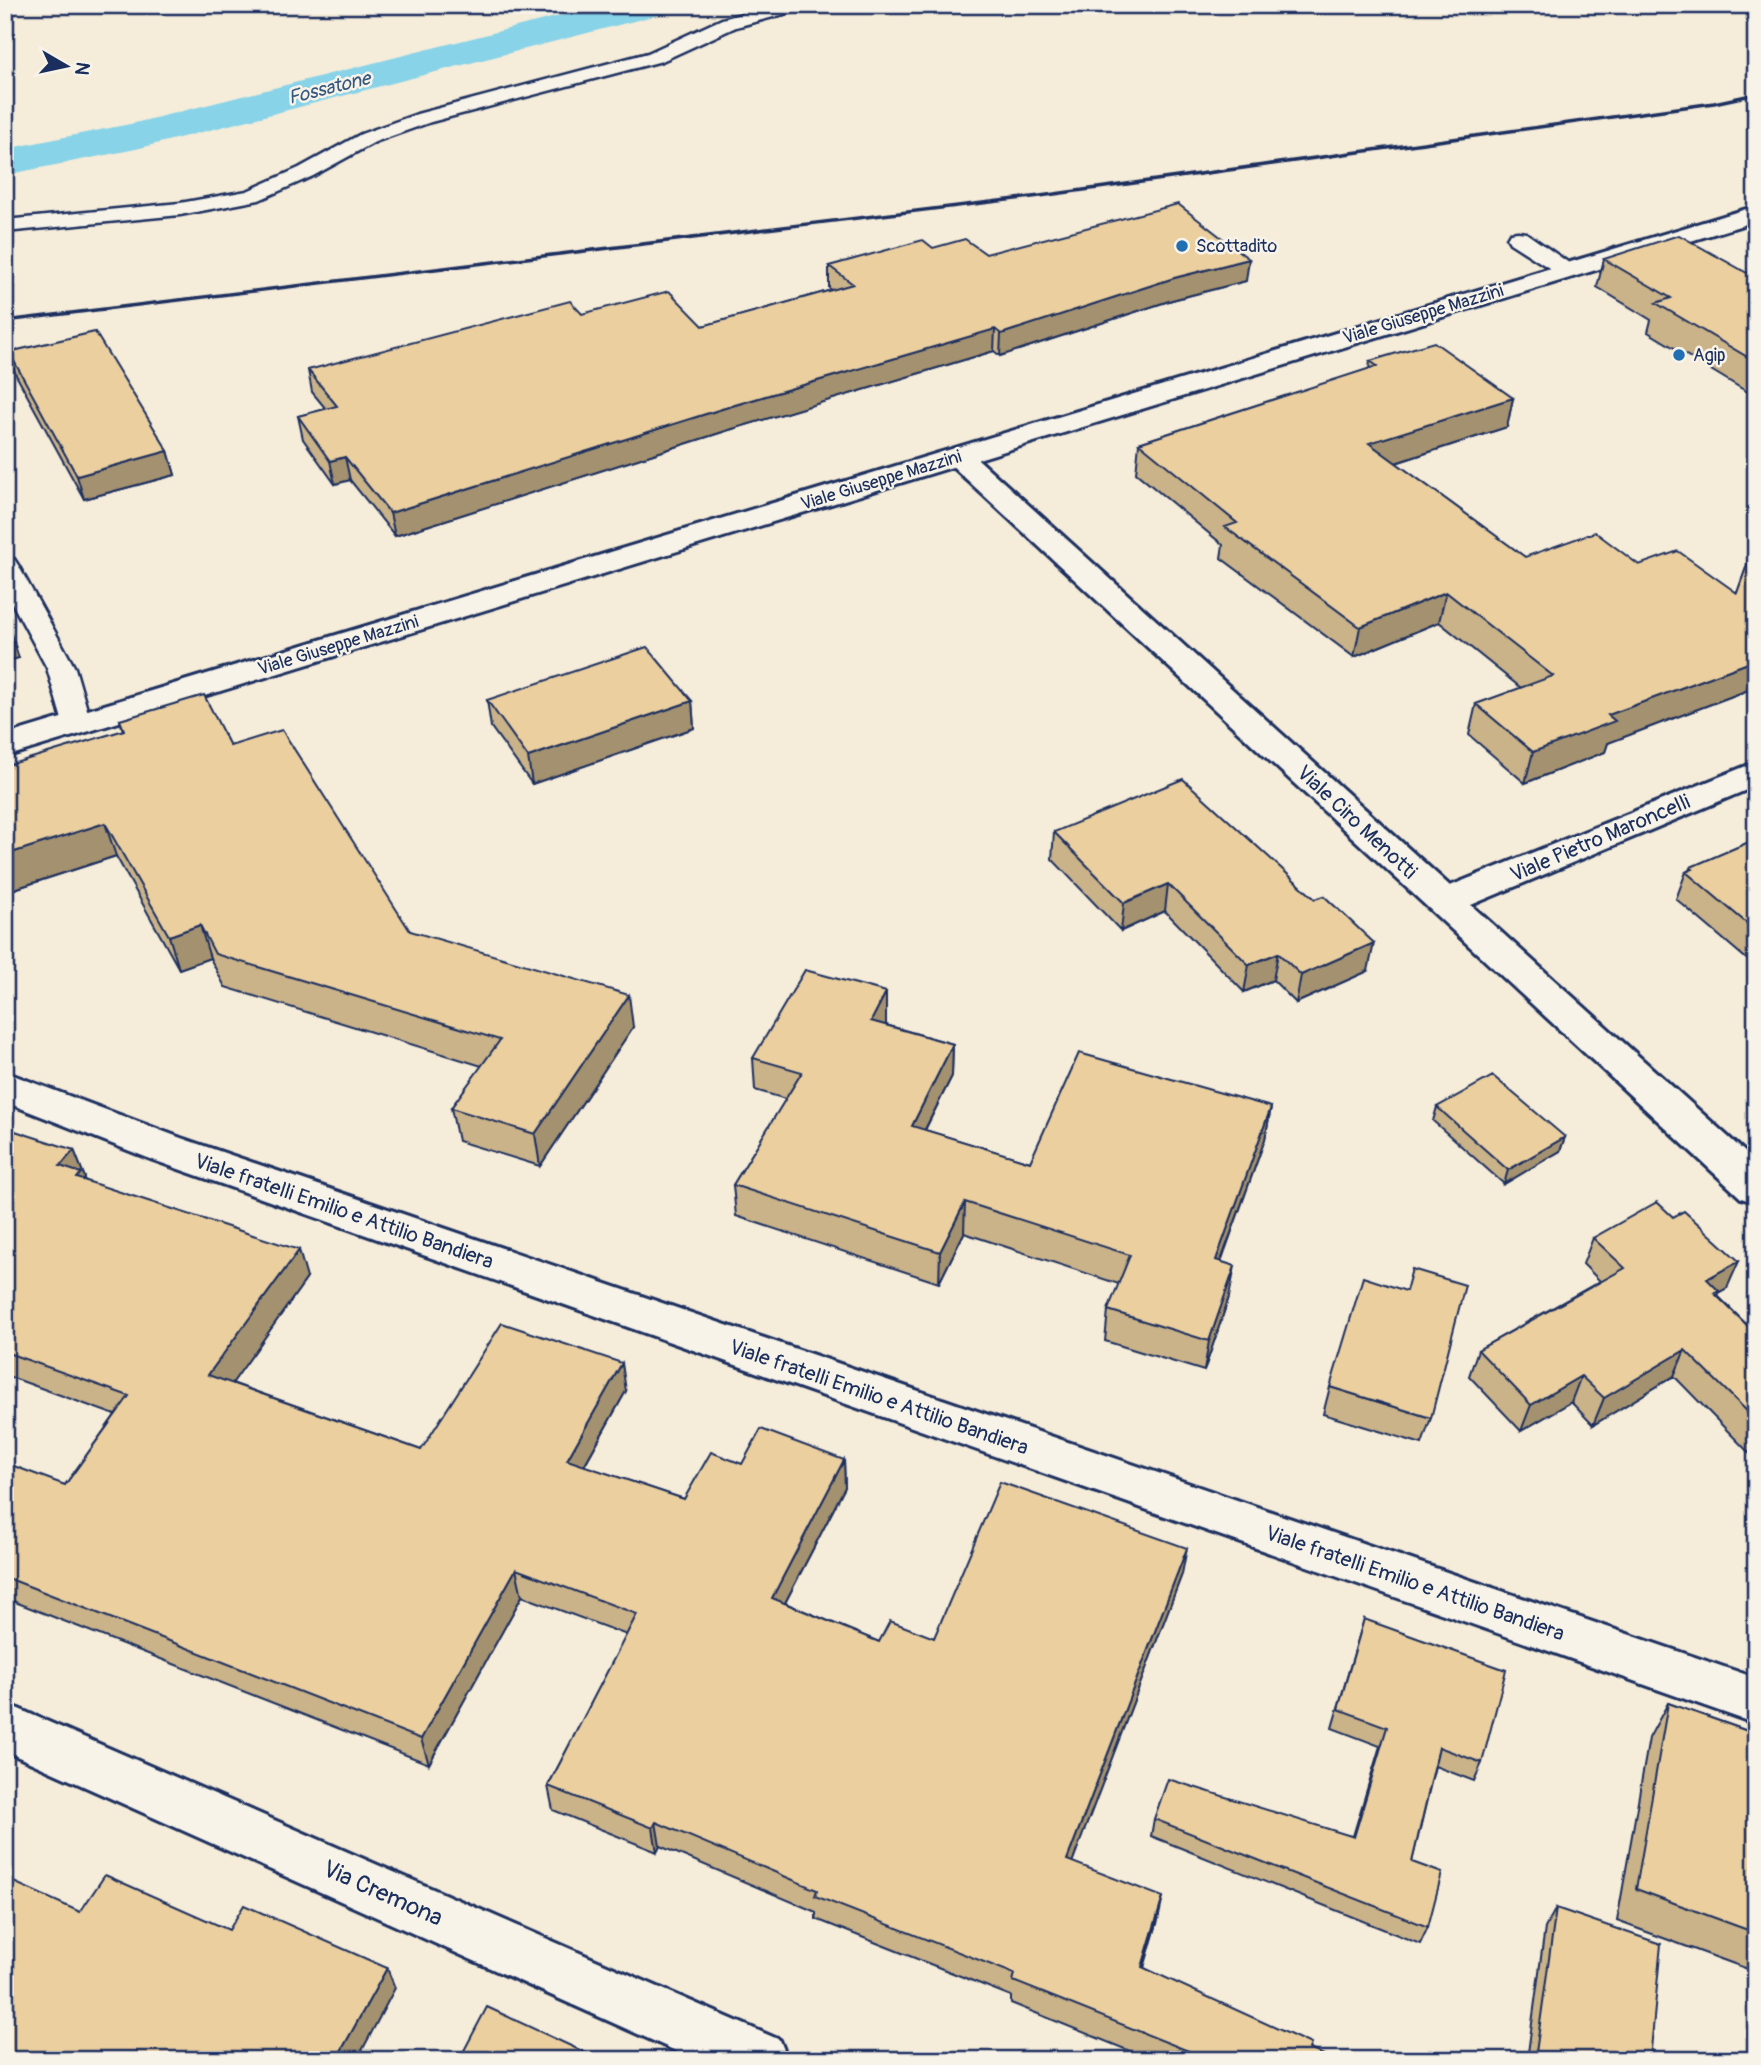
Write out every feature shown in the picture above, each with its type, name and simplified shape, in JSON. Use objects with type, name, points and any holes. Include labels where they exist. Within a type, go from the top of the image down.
[{"type":"street","name":"Viale Giuseppe Mazzini","points":[[5,746],[1756,212]]},
{"type":"street","name":"Viale Ciro Menotti","points":[[958,457],[1756,1187]]},
{"type":"street","name":"Viale Pietro Maroncelli","points":[[1445,902],[1756,773]]},
{"type":"street","name":"Viale fratelli Emilio e Attilio Bandiera","points":[[5,1086],[180,1154],[1756,1701]]},
{"type":"street","name":"Via Cremona","points":[[5,1726],[760,2060]]},
{"type":"lane","points":[[5,226],[180,209],[252,196],[306,172],[368,138],[424,118],[654,57],[729,23],[797,5]]},
{"type":"lane","points":[[1518,238],[1568,270]]},
{"type":"lane","points":[[5,565],[61,668],[77,723]]},
{"type":"building","points":[[1178,204],[1249,259],[1174,278],[1001,334],[995,329],[728,407],[390,513],[345,457],[330,461],[298,416],[337,406],[308,370],[570,301],[582,314],[669,291],[703,326],[853,284],[829,266],[923,240],[933,248],[965,239],[986,254]]},
{"type":"building","points":[[1679,235],[1747,273],[1756,270],[1756,362],[1656,303],[1671,298],[1604,259]]},
{"type":"building","points":[[95,332],[168,451],[77,476],[9,352]]},
{"type":"building","points":[[1434,342],[1513,398],[1369,443],[1525,557],[1595,532],[1639,565],[1678,551],[1737,593],[1756,540],[1756,660],[1608,715],[1615,721],[1533,752],[1476,704],[1553,676],[1446,592],[1360,627],[1225,527],[1237,523],[1139,443],[1377,366],[1370,361]]},
{"type":"building","points":[[5,623],[11,633],[5,635]]},
{"type":"building","points":[[647,647],[692,701],[528,757],[487,700]]},
{"type":"building","points":[[204,695],[230,746],[282,730],[410,931],[629,995],[535,1134],[451,1108],[500,1040],[215,954],[200,925],[169,936],[105,823],[5,855],[5,766],[124,730],[120,720]]},
{"type":"building","points":[[1183,779],[1315,899],[1324,896],[1374,943],[1301,975],[1278,953],[1249,965],[1168,884],[1124,903],[1054,832]]},
{"type":"building","points":[[1756,839],[1756,931],[1686,872],[1693,869],[1691,867]]},
{"type":"building","points":[[805,970],[886,992],[871,1021],[953,1044],[912,1126],[1030,1162],[1079,1053],[1271,1107],[1216,1260],[1235,1266],[1209,1341],[1108,1310],[1130,1255],[965,1202],[940,1252],[733,1185],[802,1072],[753,1058]]},
{"type":"building","points":[[1493,1076],[1565,1137],[1508,1170],[1437,1107]]},
{"type":"building","points":[[12,1130],[74,1150],[60,1166],[81,1173],[77,1178],[299,1250],[208,1375],[421,1450],[502,1323],[622,1363],[567,1460],[684,1499],[711,1452],[742,1464],[761,1429],[844,1460],[772,1598],[879,1642],[890,1621],[934,1638],[1000,1482],[1187,1548],[1067,1860],[1163,1897],[1142,1967],[1311,2044],[1309,2049],[1335,2060],[1211,2060],[1013,1981],[1015,1974],[815,1896],[817,1890],[656,1822],[653,1828],[548,1786],[637,1614],[516,1569],[421,1739],[5,1577],[5,1472],[11,1465],[65,1485],[129,1396],[5,1352],[5,1138]]},
{"type":"building","points":[[1657,1202],[1673,1217],[1684,1211],[1739,1261],[1707,1279],[1719,1291],[1714,1293],[1756,1334],[1756,1420],[1685,1350],[1604,1398],[1581,1376],[1531,1405],[1478,1350],[1625,1268],[1593,1238]]},
{"type":"building","points":[[1412,1269],[1465,1285],[1431,1418],[1330,1387],[1363,1277],[1406,1291]]},
{"type":"building","points":[[1364,1619],[1506,1670],[1482,1763],[1439,1747],[1412,1862],[1442,1873],[1428,1927],[1154,1819],[1168,1779],[1354,1837],[1387,1727],[1338,1709]]},
{"type":"building","points":[[1668,1703],[1756,1734],[1756,1933],[1636,1889]]},
{"type":"building","points":[[105,1875],[229,1930],[244,1905],[387,1968],[336,2060],[5,2060],[5,1878],[80,1912]]},
{"type":"building","points":[[1556,1908],[1661,1944],[1650,2060],[1535,2060]]},
{"type":"building","points":[[487,2007],[601,2060],[459,2060]]},
{"type":"waterway","name":"Fossatone","points":[[5,162],[136,136],[651,5]]},
{"type":"railway","points":[[5,321],[1040,196],[1714,103],[1756,94]]},
{"type":"place","name":"Scottadito","points":[[1182,246]]},
{"type":"place","name":"Agip","points":[[1679,355]]}]
